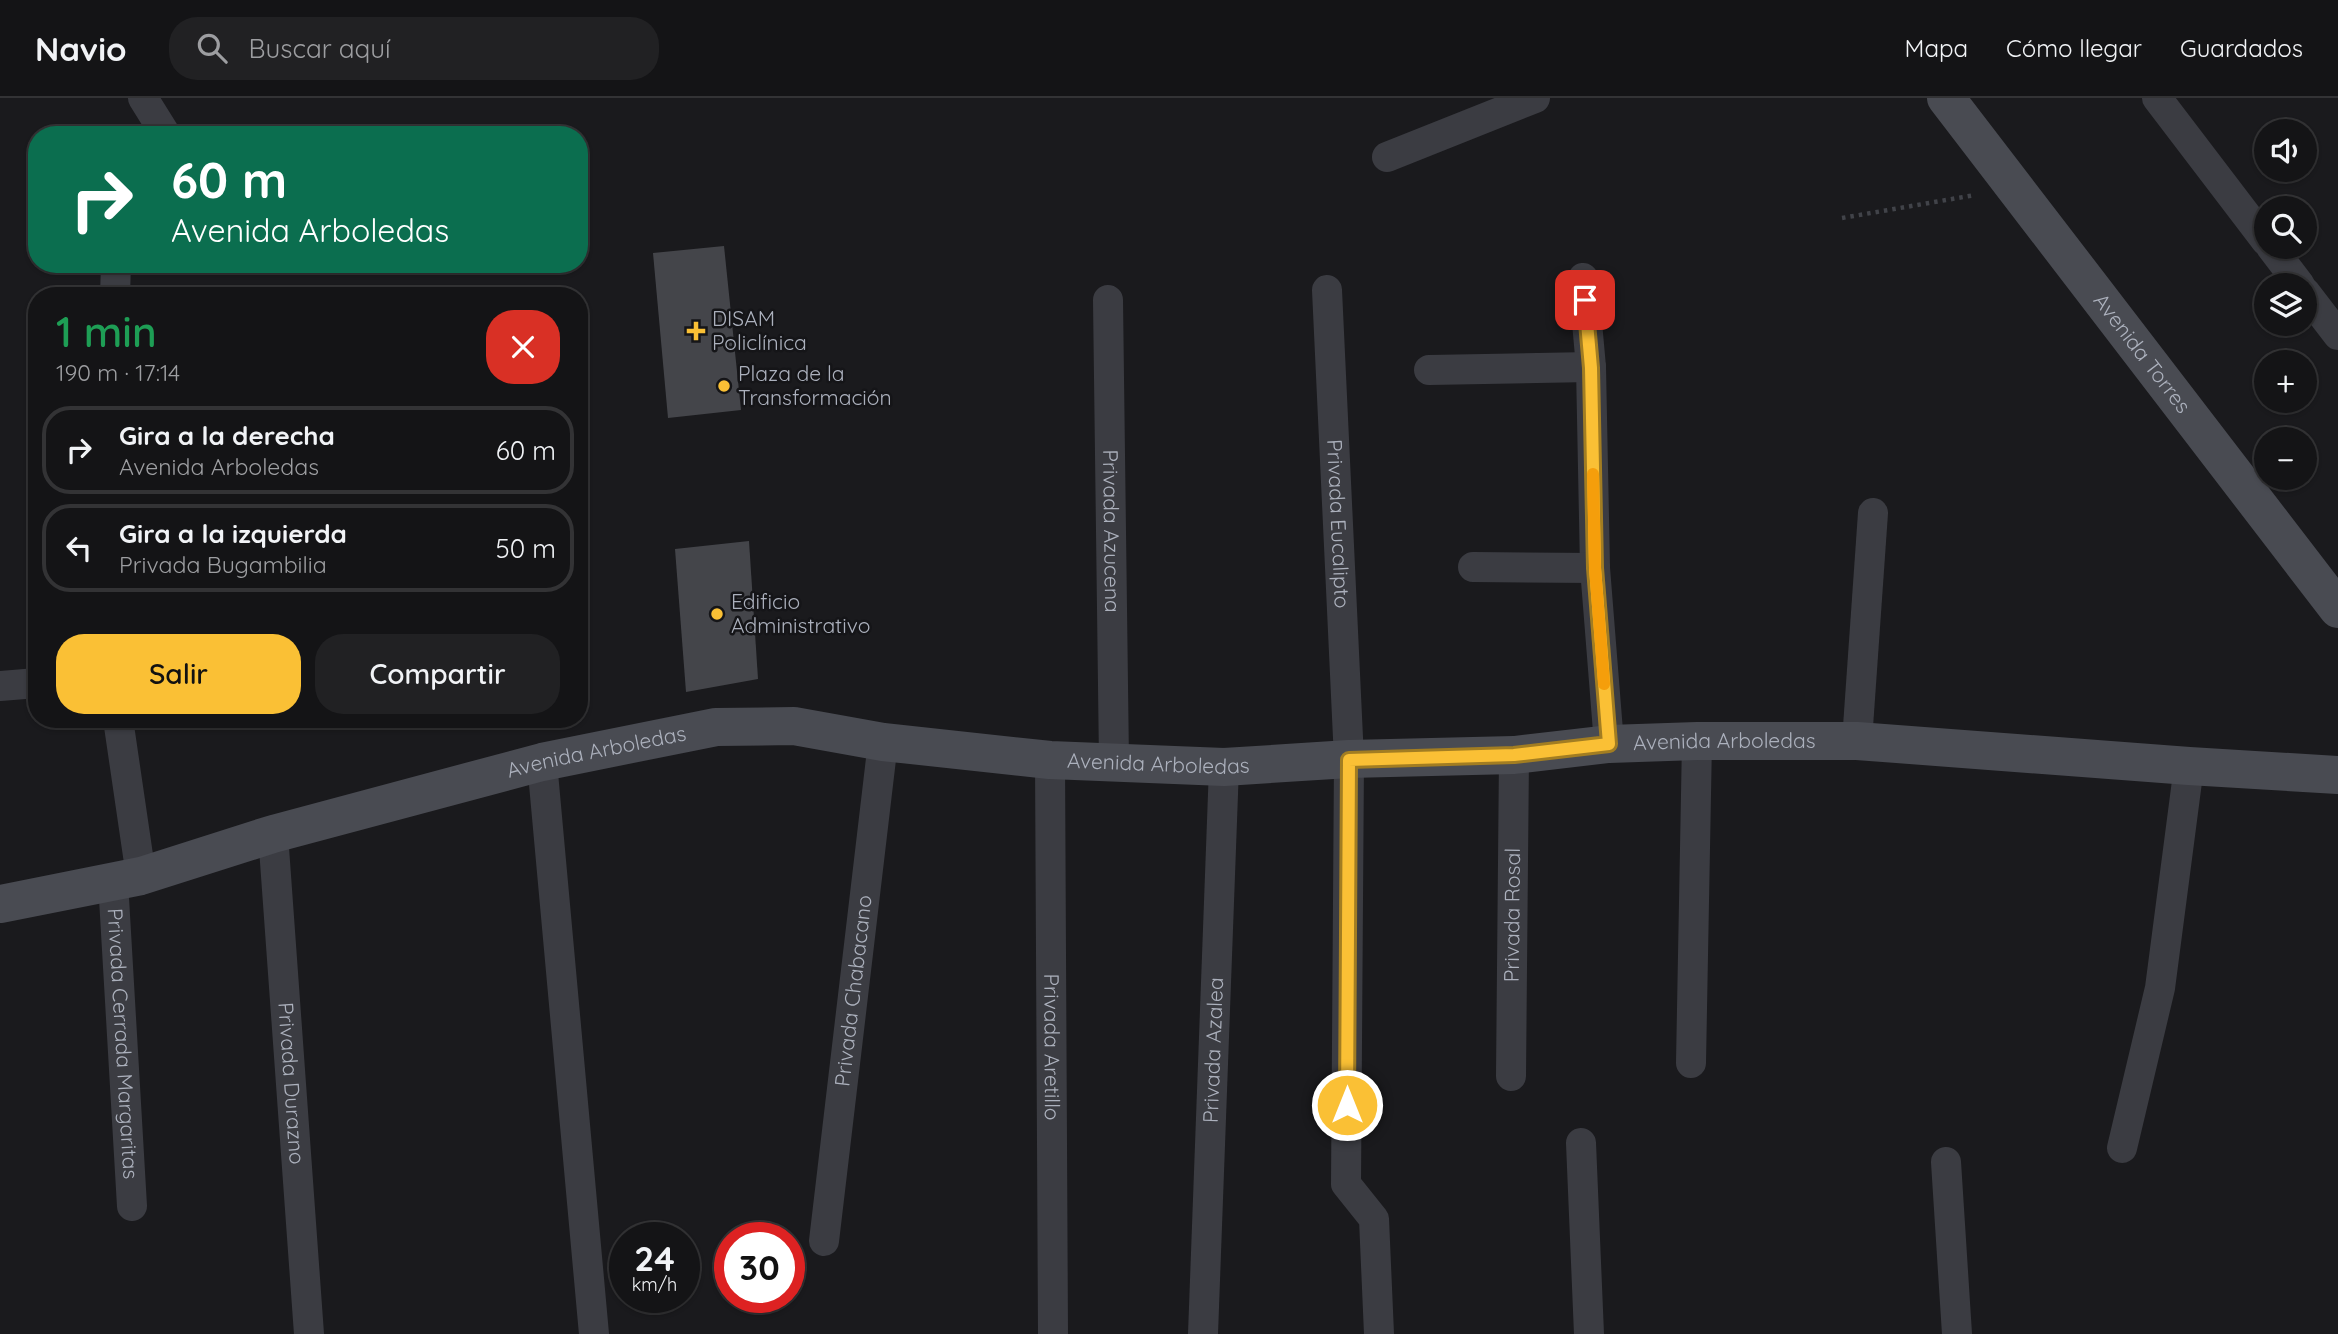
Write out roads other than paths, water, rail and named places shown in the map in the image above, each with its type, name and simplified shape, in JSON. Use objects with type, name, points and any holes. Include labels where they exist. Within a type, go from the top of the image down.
[{"type":"main road","name":"Avenida Torres","points":[[1946,98],[2338,609]]},
{"type":"main road","name":"Avenida Arboledas","points":[[0,904],[127,878],[273,834],[542,762],[716,727],[794,726],[883,742],[1050,760],[1224,767],[1514,755],[1609,744],[1857,741],[2338,775]]},
{"type":"street","points":[[143,98],[160,126]]},
{"type":"street","points":[[1387,157],[1535,98]]},
{"type":"street","points":[[2157,98],[2254,225]]},
{"type":"street","points":[[2280,259],[2291,273]]},
{"type":"street","points":[[1583,278],[1591,368],[1595,568],[1609,744]]},
{"type":"street","name":"Privada Eucalipto","points":[[1327,290],[1349,760],[1346,1184],[1374,1219],[1379,1334]]},
{"type":"street","name":"Privada Azucena","points":[[1108,300],[1114,762]]},
{"type":"street","points":[[2317,308],[2338,335]]},
{"type":"street","points":[[1429,370],[1591,368]]},
{"type":"street","points":[[1857,741],[1873,513]]},
{"type":"street","points":[[1473,567],[1595,568]]},
{"type":"street","points":[[0,686],[28,684]]},
{"type":"street","name":"Privada Cerrada Margaritas","points":[[119,728],[127,878],[132,1206]]},
{"type":"street","points":[[1691,1063],[1697,741]]},
{"type":"street","name":"Privada Chabacano","points":[[824,1241],[883,742]]},
{"type":"street","name":"Privada Rosal","points":[[1511,1076],[1514,755]]},
{"type":"street","name":"Privada Aretillo","points":[[1050,760],[1053,1334]]},
{"type":"street","points":[[542,762],[594,1334]]},
{"type":"street","points":[[2122,1148],[2160,988],[2189,766]]},
{"type":"street","name":"Privada Azalea","points":[[1203,1334],[1224,767]]},
{"type":"street","name":"Privada Durazno","points":[[273,834],[309,1334]]},
{"type":"street","points":[[1580,1143],[1589,1334]]},
{"type":"street","points":[[1946,1162],[1956,1334]]},
{"type":"place","name":"DISAM Policlínica","points":[[696,331]]},
{"type":"place","name":"Plaza de la Transformación","points":[[724,386]]},
{"type":"place","name":"Edificio Administrativo","points":[[717,614]]}]
